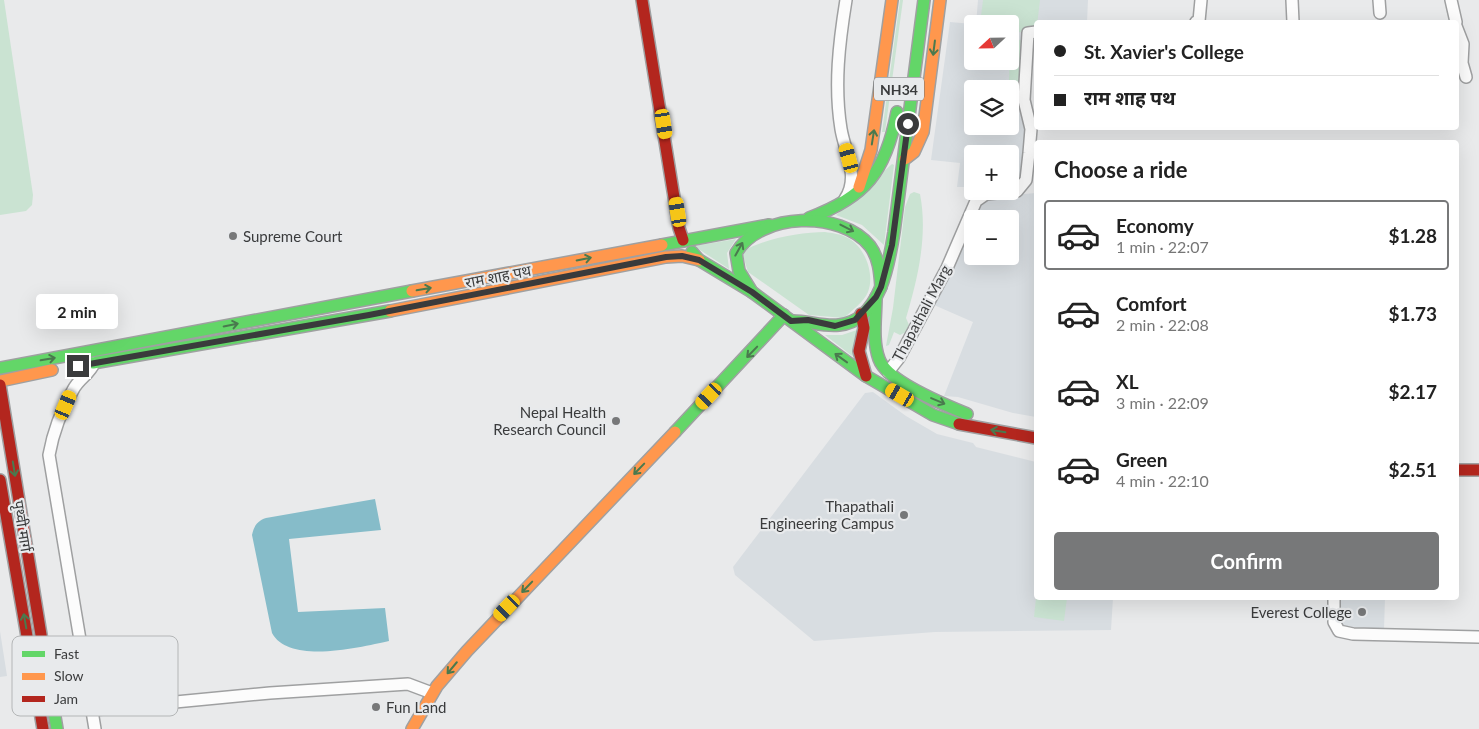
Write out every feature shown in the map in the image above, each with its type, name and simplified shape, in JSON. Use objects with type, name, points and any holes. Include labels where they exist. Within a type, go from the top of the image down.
[{"type":"main road","points":[[642,0],[683,240],[699,260],[752,292],[866,376],[933,415],[960,424],[1034,438]]},
{"type":"main road","points":[[752,292],[735,261],[738,248],[756,234],[823,213],[846,201],[862,183],[871,150],[892,0]]},
{"type":"main road","name":"NH34","points":[[905,159],[924,0]]},
{"type":"main road","points":[[412,729],[434,689],[466,650],[776,326],[787,318],[835,326],[848,323],[861,314],[878,292],[892,245],[905,159],[914,152],[923,132],[940,0]]},
{"type":"main road","name":"NH34","points":[[846,201],[876,175],[891,145],[898,102]]},
{"type":"main road","points":[[678,213],[683,228],[688,233],[699,237]]},
{"type":"main road","points":[[795,221],[833,222],[856,232],[864,240],[874,256],[878,292],[877,352],[880,363],[888,372],[920,394],[966,413],[1034,428]]},
{"type":"main road","name":"राम शाह पथ","points":[[0,368],[699,237],[795,221]]},
{"type":"main road","name":"राम शाह पथ","points":[[0,381],[369,315],[666,257],[682,256],[699,260]]},
{"type":"main road","points":[[861,314],[864,328],[859,351],[866,376]]},
{"type":"main road","name":"पृथ्वी मार्ग","points":[[0,385],[40,636]]},
{"type":"main road","points":[[1459,470],[1479,470]]},
{"type":"main road","name":"पृथ्वी मार्ग","points":[[0,480],[27,636]]},
{"type":"main road","name":"पृथ्वी मार्ग","points":[[41,716],[43,729]]},
{"type":"main road","name":"पृथ्वी मार्ग","points":[[55,716],[57,729]]},
{"type":"street","points":[[846,0],[837,71],[841,130],[852,172],[852,190],[846,201]]},
{"type":"street","points":[[1198,20],[1200,0]]},
{"type":"street","points":[[1292,0],[1293,20]]},
{"type":"street","points":[[1379,0],[1380,13]]},
{"type":"street","points":[[1452,0],[1455,20]]},
{"type":"street","name":"Thapathali Marg","points":[[888,372],[899,358],[947,268],[976,201],[986,194],[1017,191],[1026,180],[1031,128],[1024,100],[1028,33],[1034,32]]},
{"type":"street","points":[[1459,33],[1463,44],[1462,63],[1466,77]]},
{"type":"street","points":[[79,636],[49,455],[52,439],[73,388],[92,369],[94,363]]},
{"type":"street","points":[[1334,600],[1334,622],[1339,631],[1353,634],[1479,636]]},
{"type":"street","points":[[178,700],[408,684],[434,689]]},
{"type":"street","points":[[93,716],[95,729]]},
{"type":"shaded area","points":[[978,0],[1088,0],[1087,20],[1034,20],[1025,90],[1031,129],[1021,177],[1019,179],[1019,145],[964,145],[964,187],[957,187],[960,163],[931,160],[950,22],[964,23],[964,70],[1019,70],[1019,15],[977,15]]},
{"type":"shaded area","points":[[1034,193],[1034,417],[1013,413],[958,397],[944,396],[973,322],[934,305],[964,237],[964,265],[1019,265],[1019,210],[976,210],[980,200],[1019,200],[1019,195]]},
{"type":"shaded area","name":"Thapathali Engineering Campus","points":[[873,392],[906,416],[937,434],[973,443],[976,447],[1034,462],[1034,600],[1113,600],[1111,630],[935,632],[814,641],[735,575],[733,567],[865,393]]},
{"type":"shaded area","name":"Everest College","points":[[1340,600],[1385,600],[1384,629],[1340,626]]},
{"type":"shaded area","points":[[0,631],[7,676],[0,677]]},
{"type":"green space","points":[[0,0],[4,0],[33,195],[32,205],[26,211],[0,215]]},
{"type":"green space","points":[[900,0],[903,0],[885,132],[882,132]]},
{"type":"green space","points":[[983,0],[1040,0],[1038,20],[1034,20],[1034,34],[1019,32],[1019,15],[981,15]]},
{"type":"green space","points":[[1019,40],[1030,41],[1024,97],[1019,97],[1019,80],[1009,80],[1009,70],[1019,70]]},
{"type":"green space","points":[[892,164],[894,165],[884,245],[862,225],[836,215]]},
{"type":"green space","points":[[914,192],[920,194],[923,225],[918,272],[906,318],[909,325],[906,332],[900,335],[894,332],[889,345],[886,346],[893,308],[905,207],[910,194]]},
{"type":"green space","points":[[825,232],[848,238],[854,242],[864,254],[869,269],[870,285],[866,296],[844,318],[809,315],[748,272],[742,252],[760,243],[782,237]]},
{"type":"green space","points":[[736,239],[727,253],[729,269],[694,246]]},
{"type":"green space","points":[[857,330],[856,359],[825,335],[842,335]]},
{"type":"green space","points":[[1036,600],[1067,600],[1064,621],[1034,617]]},
{"type":"water","points":[[375,499],[381,530],[289,539],[298,612],[385,608],[389,641],[344,650],[326,651],[294,649],[281,643],[272,633],[252,535],[256,524],[266,518]]},
{"type":"traffic: fast","points":[[793,321],[822,325],[839,325],[853,321],[864,313],[880,289],[889,259],[894,232],[924,0]]},
{"type":"traffic: fast","points":[[809,218],[845,201],[859,191],[870,179],[887,150],[897,112]]},
{"type":"traffic: fast","points":[[881,287],[877,261],[870,246],[857,234],[840,226],[821,222],[781,223],[747,239],[736,253],[739,271],[752,292],[866,376],[933,415],[959,424]]},
{"type":"traffic: fast","points":[[662,245],[769,225]]},
{"type":"traffic: fast","points":[[692,252],[699,260],[752,292]]},
{"type":"traffic: fast","points":[[0,368],[412,291]]},
{"type":"traffic: fast","points":[[876,297],[876,344],[879,359],[884,368],[918,392],[967,414]]},
{"type":"traffic: fast","points":[[93,363],[390,311]]},
{"type":"traffic: fast","points":[[675,432],[784,315]]},
{"type":"traffic: fast","points":[[55,716],[57,729]]},
{"type":"traffic: slow","points":[[859,187],[871,150],[892,0]]},
{"type":"traffic: slow","points":[[905,159],[914,152],[923,132],[940,0]]},
{"type":"traffic: slow","points":[[412,291],[662,245]]},
{"type":"traffic: slow","points":[[390,311],[666,257],[682,256],[699,260]]},
{"type":"traffic: slow","points":[[0,381],[52,370]]},
{"type":"traffic: slow","points":[[412,729],[437,686],[467,651],[675,432]]},
{"type":"traffic: jam","points":[[642,0],[679,228],[683,240]]},
{"type":"traffic: jam","points":[[861,314],[864,328],[859,351],[866,376]]},
{"type":"traffic: jam","points":[[0,385],[41,636]]},
{"type":"traffic: jam","points":[[959,424],[1034,438]]},
{"type":"traffic: jam","points":[[1459,470],[1479,470]]},
{"type":"traffic: jam","points":[[0,480],[27,636]]},
{"type":"traffic: jam","points":[[41,716],[43,729]]},
{"type":"place","name":"Supreme Court","points":[[233,236]]},
{"type":"place","name":"Nepal Health Research Council","points":[[616,421]]},
{"type":"place","name":"Thapathali Engineering Campus","points":[[904,515]]},
{"type":"place","name":"Everest College","points":[[1362,612]]},
{"type":"place","name":"Fun Land","points":[[376,707]]},
{"type":"route","points":[[78,366],[369,315],[666,257],[682,256],[699,260],[752,292],[791,321],[808,320],[827,326],[842,325],[855,320],[876,297],[881,287],[892,245],[905,159],[908,124]]}]
